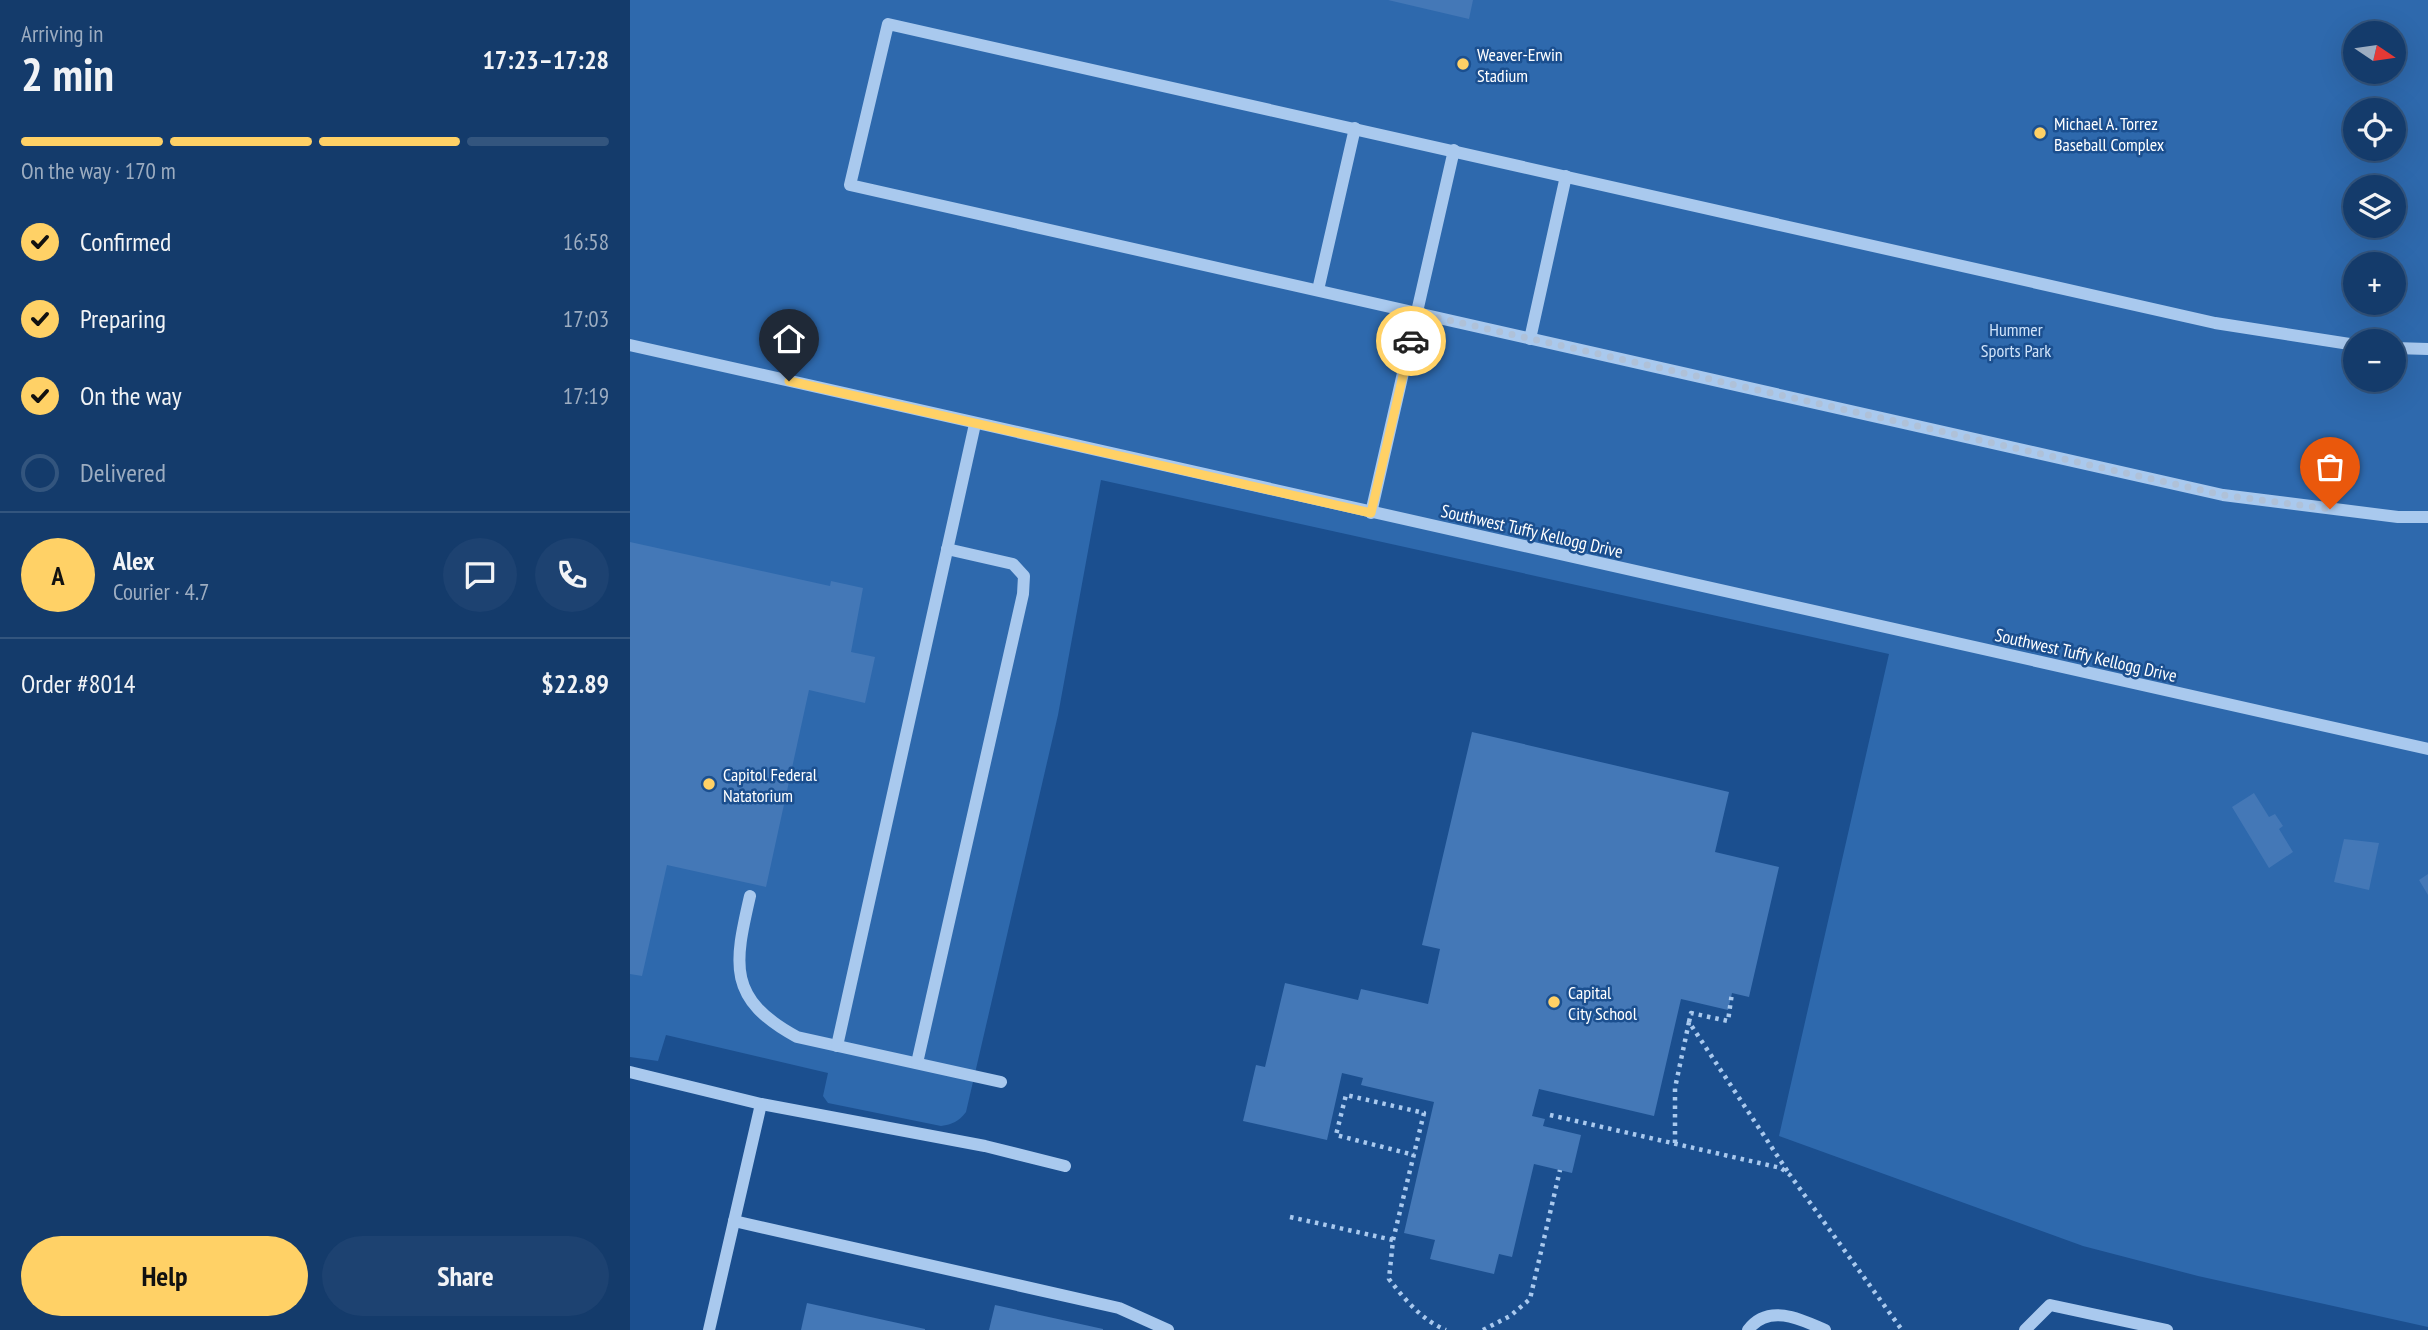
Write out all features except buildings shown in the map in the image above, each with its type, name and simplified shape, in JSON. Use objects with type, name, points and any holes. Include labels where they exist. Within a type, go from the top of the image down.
[{"type":"street","points":[[2343,343],[2215,323],[888,24],[850,185],[2223,495],[2398,517],[2428,517]]},
{"type":"street","points":[[1318,290],[1354,128]]},
{"type":"street","points":[[1371,513],[1454,150]]},
{"type":"street","points":[[1530,339],[1566,176]]},
{"type":"street","name":"Southwest Tuffy Kellogg Drive","points":[[630,345],[2428,749]]},
{"type":"street","points":[[2406,348],[2428,349]]},
{"type":"street","points":[[837,1046],[975,424]]},
{"type":"street","points":[[917,1063],[1024,585],[1024,576],[1013,564],[947,549]]},
{"type":"street","points":[[750,896],[737,952],[740,977],[754,1005],[774,1024],[797,1037],[1001,1082]]},
{"type":"street","points":[[630,1072],[761,1104],[985,1146],[1065,1166]]},
{"type":"street","points":[[709,1330],[761,1104]]},
{"type":"street","points":[[734,1221],[1119,1308],[1168,1330]]},
{"type":"street","points":[[2025,1330],[2050,1305],[2167,1330]]},
{"type":"street","points":[[1748,1330],[1770,1316],[1790,1314],[1825,1330]]},
{"type":"path","points":[[1675,1144],[1675,1088],[1691,1013],[1728,1021],[1732,993]]},
{"type":"path","points":[[1689,1022],[1790,1175],[1902,1330]]},
{"type":"path","points":[[1414,1155],[1336,1135],[1346,1095],[1424,1113],[1414,1155],[1393,1240],[1389,1279],[1405,1299],[1436,1326],[1446,1330]]},
{"type":"path","points":[[1550,1115],[1781,1168],[1790,1175]]},
{"type":"path","points":[[1483,1330],[1510,1316],[1530,1298],[1560,1170]]},
{"type":"path","points":[[1290,1217],[1393,1240]]},
{"type":"green space","name":"Hummer Sports Park","points":[[630,0],[2428,0],[2428,1327],[2198,1276],[2083,1246],[1779,1136],[1889,654],[1101,480],[1058,715],[966,1112],[955,1122],[941,1126],[828,1103],[823,1096],[828,1073],[666,1035],[658,1061],[630,1057]]},
{"type":"way so far","points":[[1411,341],[1417,313],[2223,495],[2330,509]]},
{"type":"place","name":"Weaver-Erwin Stadium","points":[[1463,64]]},
{"type":"place","name":"Michael A. Torrez Baseball Complex","points":[[2040,133]]},
{"type":"place","name":"Capitol Federal Natatorium","points":[[709,784]]},
{"type":"place","name":"Capital City School","points":[[1554,1002]]},
{"type":"route","points":[[789,381],[1371,513],[1411,341]]}]
